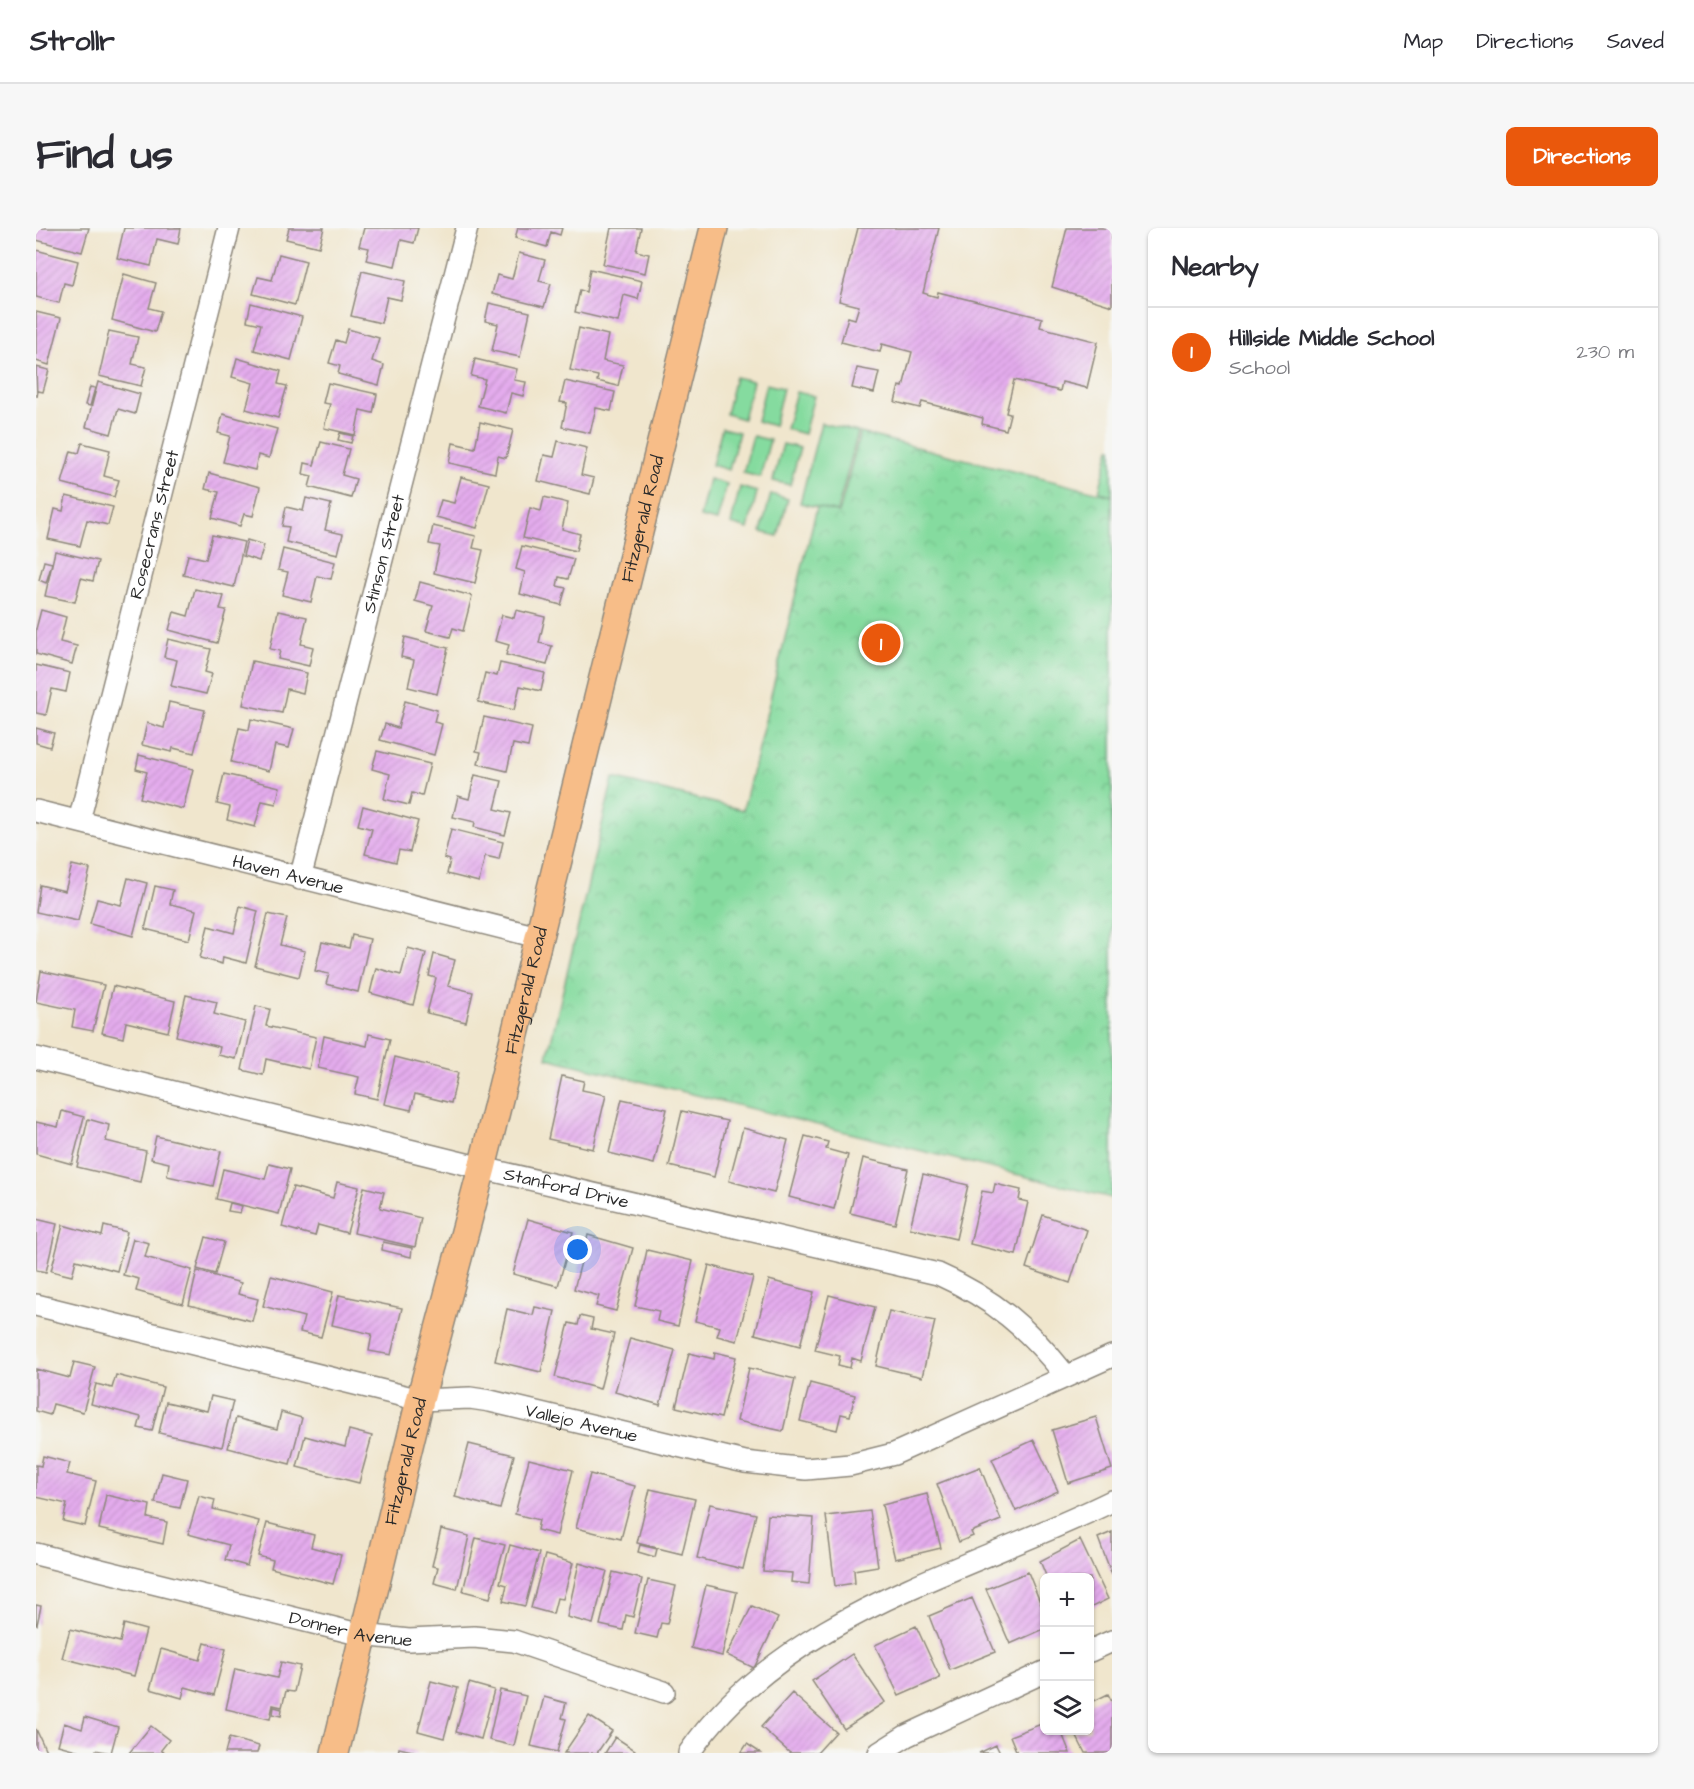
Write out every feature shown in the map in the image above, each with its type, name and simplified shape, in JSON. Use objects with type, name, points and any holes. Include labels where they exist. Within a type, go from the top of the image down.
[{"type":"main road","name":"Fitzgerald Road","points":[[335,1753],[420,1400],[482,1168],[714,228]]},
{"type":"street","name":"Rosecrans Street","points":[[79,822],[229,228]]},
{"type":"street","name":"Stinson Street","points":[[300,879],[466,228]]},
{"type":"street","name":"Haven Avenue","points":[[36,811],[538,937]]},
{"type":"street","name":"Stanford Drive","points":[[36,1058],[482,1168],[938,1275],[970,1289],[1009,1314],[1040,1342],[1066,1376]]},
{"type":"street","name":"Vallejo Avenue","points":[[36,1305],[420,1400],[470,1398],[490,1401],[746,1462],[806,1469],[850,1465],[894,1454],[1112,1356]]},
{"type":"street","points":[[689,1753],[702,1734],[758,1677],[819,1636],[886,1600],[1112,1501]]},
{"type":"street","name":"Donner Avenue","points":[[36,1554],[362,1635],[409,1640],[474,1637],[514,1641],[664,1692]]},
{"type":"street","points":[[1094,1649],[1112,1641]]},
{"type":"street","points":[[879,1753],[906,1736],[1040,1674]]},
{"type":"green space","points":[[735,377],[753,381],[743,419],[726,414]]},
{"type":"green space","points":[[766,384],[783,388],[774,426],[757,421]]},
{"type":"green space","points":[[796,392],[814,396],[804,434],[786,429]]},
{"type":"green space","points":[[821,423],[858,432],[837,512],[800,503]]},
{"type":"green space","points":[[722,428],[739,432],[729,470],[712,465]]},
{"type":"green space","points":[[860,433],[1112,496],[1112,1198],[547,1058],[613,778],[743,810],[817,507],[839,513]]},
{"type":"green space","points":[[753,436],[770,440],[760,477],[743,473]]},
{"type":"green space","points":[[783,444],[800,448],[790,485],[773,481]]},
{"type":"green space","points":[[1110,448],[1112,448],[1112,495],[1099,492]]},
{"type":"green space","points":[[709,479],[727,484],[717,521],[700,517]]},
{"type":"green space","points":[[740,487],[757,492],[748,529],[731,524]]},
{"type":"green space","points":[[771,494],[788,499],[778,536],[761,532]]},
{"type":"building","points":[[36,228],[89,228],[82,252],[36,240]]},
{"type":"building","points":[[124,228],[181,228],[178,244],[157,239],[151,266],[117,258]]},
{"type":"building","points":[[289,228],[324,228],[319,247],[286,239]]},
{"type":"building","points":[[364,228],[418,228],[414,243],[401,240],[395,266],[366,260],[369,248],[359,246]]},
{"type":"building","points":[[518,228],[562,228],[560,235],[551,232],[547,247],[515,238]]},
{"type":"building","points":[[611,228],[641,228],[636,251],[649,254],[645,273],[603,264]]},
{"type":"building","points":[[858,228],[939,228],[923,293],[937,297],[938,292],[1042,318],[1040,327],[1098,342],[1087,388],[1062,382],[1060,391],[1014,380],[1006,413],[1010,414],[1006,430],[982,424],[983,418],[922,402],[920,408],[895,402],[899,386],[903,387],[912,352],[882,344],[880,352],[841,342],[848,317],[855,319],[859,306],[839,301]]},
{"type":"building","points":[[1067,228],[1112,228],[1112,306],[1052,287]]},
{"type":"building","points":[[36,250],[78,261],[72,285],[64,283],[59,303],[36,297]]},
{"type":"building","points":[[519,253],[545,260],[539,281],[551,284],[544,307],[492,294],[497,275],[512,279]]},
{"type":"building","points":[[279,254],[306,261],[295,305],[253,294],[258,277],[272,280]]},
{"type":"building","points":[[590,269],[642,281],[638,299],[624,295],[618,322],[575,312],[580,290],[586,292]]},
{"type":"building","points":[[362,271],[405,281],[401,300],[387,297],[381,323],[351,316]]},
{"type":"building","points":[[124,274],[156,283],[149,308],[161,311],[155,332],[112,320]]},
{"type":"building","points":[[251,303],[302,317],[291,360],[254,350],[261,324],[247,321]]},
{"type":"building","points":[[489,303],[530,312],[520,357],[492,351],[498,324],[485,321]]},
{"type":"building","points":[[36,312],[61,318],[49,365],[36,361]]},
{"type":"building","points":[[579,328],[608,335],[603,361],[623,365],[618,386],[597,381],[598,376],[570,370]]},
{"type":"building","points":[[348,329],[379,338],[372,361],[384,365],[379,385],[338,374],[340,366],[329,363],[336,340],[344,343]]},
{"type":"building","points":[[109,331],[138,337],[132,364],[146,367],[141,386],[99,376]]},
{"type":"building","points":[[237,358],[281,371],[278,384],[287,386],[278,418],[246,409],[253,383],[232,377]]},
{"type":"building","points":[[475,359],[517,369],[514,380],[526,382],[523,396],[511,393],[506,413],[478,406],[485,379],[471,376]]},
{"type":"building","points":[[36,367],[49,370],[43,392],[38,391],[37,397]]},
{"type":"building","points":[[857,368],[879,372],[874,393],[852,388]]},
{"type":"building","points":[[565,381],[615,392],[611,411],[596,408],[590,433],[562,427],[567,403],[560,402]]},
{"type":"building","points":[[98,382],[140,394],[135,414],[118,409],[111,434],[86,427]]},
{"type":"building","points":[[328,383],[377,394],[373,413],[360,410],[355,435],[324,428],[330,404],[323,403]]},
{"type":"building","points":[[90,387],[95,388],[90,406],[85,405]]},
{"type":"building","points":[[223,414],[277,429],[269,458],[258,455],[255,470],[223,462],[230,436],[218,433]]},
{"type":"building","points":[[480,422],[513,430],[506,458],[498,456],[495,473],[449,463],[453,443],[475,448]]},
{"type":"building","points":[[340,433],[353,436],[351,443],[338,440]]},
{"type":"building","points":[[558,441],[587,448],[581,475],[594,478],[590,494],[538,481],[544,455],[554,457]]},
{"type":"building","points":[[321,442],[349,449],[342,475],[356,479],[351,498],[309,487],[312,476],[303,474],[305,463],[314,465]]},
{"type":"building","points":[[82,443],[110,450],[104,476],[119,480],[114,497],[62,483],[71,451],[79,453]]},
{"type":"building","points":[[209,473],[260,487],[253,516],[244,514],[240,526],[212,518],[219,492],[205,489]]},
{"type":"building","points":[[461,477],[489,484],[477,528],[436,517],[441,500],[454,503]]},
{"type":"building","points":[[66,496],[113,507],[108,525],[87,520],[80,546],[48,539],[55,509],[63,511]]},
{"type":"building","points":[[544,497],[568,503],[562,529],[580,534],[576,551],[523,538],[530,508],[541,511]]},
{"type":"building","points":[[306,498],[331,504],[325,530],[343,534],[338,554],[286,542],[289,527],[282,526],[286,507],[303,511]]},
{"type":"building","points":[[433,526],[476,536],[473,548],[483,550],[475,583],[434,573],[440,546],[429,544]]},
{"type":"building","points":[[212,535],[244,542],[234,587],[183,575],[188,555],[206,559]]},
{"type":"building","points":[[247,540],[264,545],[259,561],[243,556]]},
{"type":"building","points":[[522,546],[574,559],[568,579],[559,577],[557,586],[566,588],[561,605],[520,594],[525,572],[516,569]]},
{"type":"building","points":[[283,549],[335,562],[331,579],[317,576],[311,602],[282,595],[288,572],[278,570]]},
{"type":"building","points":[[55,551],[98,561],[93,581],[81,578],[75,602],[45,596]]},
{"type":"building","points":[[44,561],[52,563],[46,583],[39,580]]},
{"type":"building","points":[[420,582],[472,596],[463,631],[453,628],[450,637],[426,631],[433,606],[415,601]]},
{"type":"building","points":[[195,589],[224,596],[220,609],[226,610],[217,643],[169,630],[174,612],[188,616]]},
{"type":"building","points":[[41,610],[66,617],[60,642],[77,646],[72,664],[36,654],[36,629]]},
{"type":"building","points":[[516,610],[545,617],[539,643],[552,646],[547,665],[506,655],[509,645],[495,641],[502,615],[514,618]]},
{"type":"building","points":[[278,611],[307,617],[301,644],[313,647],[309,666],[278,659],[280,651],[270,649]]},
{"type":"building","points":[[405,637],[448,648],[437,694],[408,687],[414,660],[401,657]]},
{"type":"building","points":[[168,639],[211,649],[205,672],[212,674],[206,694],[171,686],[177,660],[164,657]]},
{"type":"building","points":[[252,661],[307,673],[303,693],[287,689],[282,713],[243,705]]},
{"type":"building","points":[[500,663],[545,673],[541,691],[520,686],[514,710],[478,702],[485,673],[497,676]]},
{"type":"building","points":[[36,665],[70,673],[66,692],[52,689],[46,715],[36,713]]},
{"type":"building","points":[[405,701],[437,710],[434,722],[442,724],[434,755],[380,740],[385,724],[398,728]]},
{"type":"building","points":[[169,702],[205,710],[194,753],[173,748],[172,752],[142,745],[147,723],[164,728]]},
{"type":"building","points":[[484,717],[532,728],[528,747],[513,744],[507,771],[478,764],[481,752],[476,751]]},
{"type":"building","points":[[251,719],[294,729],[289,748],[275,745],[269,771],[231,762],[239,728],[249,730]]},
{"type":"building","points":[[36,728],[54,733],[50,747],[36,743]]},
{"type":"building","points":[[377,751],[430,764],[422,796],[412,793],[409,805],[384,799],[390,774],[372,769]]},
{"type":"building","points":[[139,755],[193,769],[183,809],[140,798],[147,772],[136,769]]},
{"type":"building","points":[[224,774],[280,787],[276,804],[262,801],[255,827],[227,820],[230,807],[217,804]]},
{"type":"building","points":[[475,775],[502,781],[495,809],[511,813],[505,835],[474,827],[475,822],[453,817],[458,796],[469,799]]},
{"type":"building","points":[[363,806],[418,821],[410,852],[399,850],[396,862],[365,854],[372,829],[358,825]]},
{"type":"building","points":[[451,829],[503,842],[499,859],[485,856],[479,882],[447,874],[450,860],[444,858]]},
{"type":"building","points":[[72,865],[90,869],[78,921],[36,912],[40,885],[65,891]]},
{"type":"building","points":[[128,878],[147,883],[133,936],[90,924],[97,899],[121,905]]},
{"type":"building","points":[[155,886],[173,890],[170,904],[196,910],[189,940],[145,929]]},
{"type":"building","points":[[240,906],[258,911],[246,963],[223,957],[222,964],[200,958],[208,926],[234,933]]},
{"type":"building","points":[[268,914],[287,918],[280,945],[305,951],[299,977],[255,966]]},
{"type":"building","points":[[352,935],[370,939],[358,992],[326,984],[329,974],[315,971],[322,942],[349,948]]},
{"type":"building","points":[[408,948],[426,953],[413,1005],[370,993],[376,968],[401,975]]},
{"type":"building","points":[[434,954],[455,960],[448,986],[473,992],[466,1022],[427,1013],[436,978],[429,976]]},
{"type":"building","points":[[41,971],[104,985],[93,1031],[72,1027],[75,1010],[36,1002]]},
{"type":"building","points":[[113,986],[175,1001],[168,1032],[126,1022],[123,1038],[102,1033]]},
{"type":"building","points":[[186,995],[217,1002],[214,1014],[245,1022],[236,1059],[218,1055],[220,1047],[176,1036]]},
{"type":"building","points":[[256,1006],[270,1009],[266,1026],[316,1037],[309,1069],[266,1059],[263,1075],[242,1070]]},
{"type":"building","points":[[369,1034],[390,1039],[377,1099],[355,1094],[359,1077],[318,1068],[324,1036],[367,1046]]},
{"type":"building","points":[[395,1057],[458,1073],[451,1103],[415,1094],[411,1110],[384,1104]]},
{"type":"building","points":[[562,1076],[584,1081],[582,1090],[606,1095],[593,1149],[548,1139]]},
{"type":"building","points":[[622,1099],[667,1109],[654,1164],[609,1153]]},
{"type":"building","points":[[62,1111],[84,1117],[72,1164],[36,1154],[36,1122],[58,1127]]},
{"type":"building","points":[[682,1111],[727,1121],[714,1177],[669,1166]]},
{"type":"building","points":[[88,1119],[109,1125],[106,1141],[146,1151],[140,1182],[77,1167]]},
{"type":"building","points":[[743,1128],[788,1140],[774,1193],[729,1181]]},
{"type":"building","points":[[156,1136],[221,1151],[213,1186],[167,1176],[169,1163],[151,1159]]},
{"type":"building","points":[[805,1136],[828,1142],[826,1149],[848,1155],[834,1209],[789,1197]]},
{"type":"building","points":[[863,1158],[908,1169],[895,1224],[850,1213]]},
{"type":"building","points":[[269,1164],[290,1169],[279,1214],[216,1199],[223,1169],[265,1179]]},
{"type":"building","points":[[923,1174],[968,1185],[956,1239],[910,1228]]},
{"type":"building","points":[[337,1182],[359,1187],[347,1233],[318,1225],[315,1236],[282,1227],[293,1187],[333,1198]]},
{"type":"building","points":[[995,1184],[1021,1190],[1019,1200],[1028,1202],[1016,1255],[970,1244],[982,1191],[993,1193]]},
{"type":"building","points":[[364,1187],[384,1192],[380,1208],[421,1218],[415,1247],[354,1233]]},
{"type":"building","points":[[230,1203],[242,1206],[240,1213],[228,1211]]},
{"type":"building","points":[[1043,1215],[1087,1230],[1070,1283],[1026,1268]]},
{"type":"building","points":[[36,1219],[57,1224],[46,1272],[36,1270]]},
{"type":"building","points":[[528,1219],[573,1232],[558,1286],[513,1274]]},
{"type":"building","points":[[63,1225],[102,1236],[104,1226],[127,1232],[117,1271],[76,1260],[72,1276],[51,1271]]},
{"type":"building","points":[[588,1235],[633,1248],[616,1311],[596,1306],[599,1296],[574,1289]]},
{"type":"building","points":[[206,1237],[224,1242],[215,1274],[197,1269]]},
{"type":"building","points":[[133,1239],[149,1243],[145,1257],[192,1270],[183,1304],[136,1291],[139,1279],[123,1275]]},
{"type":"building","points":[[383,1242],[412,1248],[411,1257],[382,1250]]},
{"type":"building","points":[[647,1250],[693,1261],[678,1326],[657,1321],[659,1311],[635,1306]]},
{"type":"building","points":[[709,1265],[753,1277],[737,1341],[717,1336],[720,1327],[695,1321]]},
{"type":"building","points":[[197,1271],[241,1283],[238,1294],[258,1299],[252,1321],[189,1305]]},
{"type":"building","points":[[271,1276],[333,1292],[321,1337],[300,1332],[304,1317],[263,1306]]},
{"type":"building","points":[[769,1280],[814,1292],[800,1346],[755,1334]]},
{"type":"building","points":[[339,1295],[402,1308],[391,1355],[369,1351],[372,1334],[332,1325]]},
{"type":"building","points":[[829,1295],[875,1307],[861,1361],[852,1358],[850,1368],[838,1365],[840,1356],[815,1350]]},
{"type":"building","points":[[535,1307],[555,1311],[541,1372],[495,1361],[507,1309],[533,1315]]},
{"type":"building","points":[[889,1311],[935,1321],[922,1377],[876,1366]]},
{"type":"building","points":[[580,1316],[593,1319],[591,1329],[614,1334],[600,1389],[555,1377],[569,1323],[578,1325]]},
{"type":"building","points":[[630,1338],[675,1350],[660,1405],[615,1392]]},
{"type":"building","points":[[715,1352],[736,1357],[721,1418],[676,1407],[689,1353],[714,1359]]},
{"type":"building","points":[[74,1362],[95,1367],[83,1412],[53,1404],[50,1415],[36,1411],[36,1369],[70,1378]]},
{"type":"building","points":[[749,1368],[795,1379],[783,1431],[737,1421]]},
{"type":"building","points":[[116,1375],[163,1387],[152,1431],[138,1428],[141,1417],[91,1404],[96,1384],[112,1388]]},
{"type":"building","points":[[810,1383],[855,1395],[850,1416],[841,1414],[837,1430],[800,1421]]},
{"type":"building","points":[[211,1396],[233,1401],[222,1447],[159,1433],[166,1402],[207,1411]]},
{"type":"building","points":[[281,1412],[302,1418],[290,1464],[228,1448],[236,1418],[277,1429]]},
{"type":"building","points":[[1096,1417],[1112,1469],[1068,1483],[1052,1430]]},
{"type":"building","points":[[349,1430],[372,1436],[359,1483],[297,1467],[305,1436],[345,1447]]},
{"type":"building","points":[[1034,1440],[1058,1491],[1016,1511],[992,1459]]},
{"type":"building","points":[[469,1444],[514,1455],[500,1509],[455,1497]]},
{"type":"building","points":[[43,1456],[70,1463],[67,1474],[96,1481],[85,1526],[63,1521],[67,1504],[36,1497],[36,1465],[41,1466]]},
{"type":"building","points":[[529,1459],[573,1470],[557,1535],[537,1530],[539,1520],[515,1514]]},
{"type":"building","points":[[980,1467],[1001,1520],[971,1532],[973,1536],[959,1542],[937,1484]]},
{"type":"building","points":[[162,1473],[187,1479],[180,1508],[155,1503]]},
{"type":"building","points":[[590,1474],[635,1486],[621,1539],[576,1528]]},
{"type":"building","points":[[650,1489],[695,1499],[682,1554],[637,1543]]},
{"type":"building","points":[[927,1494],[941,1548],[895,1559],[882,1505]]},
{"type":"building","points":[[106,1495],[150,1505],[148,1518],[167,1522],[163,1544],[99,1529]]},
{"type":"building","points":[[199,1496],[215,1500],[213,1509],[259,1521],[247,1566],[225,1560],[229,1545],[188,1534]]},
{"type":"building","points":[[710,1504],[756,1514],[743,1569],[697,1558]]},
{"type":"building","points":[[870,1511],[878,1566],[854,1570],[855,1583],[835,1586],[826,1516]]},
{"type":"building","points":[[768,1515],[814,1518],[809,1584],[791,1582],[792,1573],[763,1571]]},
{"type":"building","points":[[267,1523],[314,1535],[311,1547],[341,1555],[333,1584],[271,1568],[273,1560],[258,1556]]},
{"type":"building","points":[[441,1529],[469,1536],[457,1589],[434,1583],[438,1567],[432,1566]]},
{"type":"building","points":[[1112,1532],[1112,1575],[1098,1538]]},
{"type":"building","points":[[476,1538],[505,1545],[490,1598],[463,1591]]},
{"type":"building","points":[[1080,1540],[1108,1599],[1094,1606],[1094,1573],[1045,1573],[1040,1561]]},
{"type":"building","points":[[510,1545],[539,1553],[525,1606],[503,1601],[507,1585],[500,1583]]},
{"type":"building","points":[[640,1545],[657,1549],[655,1557],[638,1552]]},
{"type":"building","points":[[545,1555],[573,1563],[563,1599],[557,1598],[553,1614],[531,1608]]},
{"type":"building","points":[[579,1563],[607,1571],[593,1624],[567,1617]]},
{"type":"building","points":[[613,1572],[642,1579],[633,1617],[626,1615],[623,1630],[600,1625]]},
{"type":"building","points":[[1028,1572],[1040,1602],[1040,1631],[1010,1644],[986,1589]]},
{"type":"building","points":[[648,1580],[676,1586],[667,1624],[661,1623],[657,1638],[635,1633]]},
{"type":"building","points":[[706,1585],[737,1592],[722,1656],[691,1648]]},
{"type":"building","points":[[972,1598],[995,1652],[950,1670],[929,1616]]},
{"type":"building","points":[[36,1605],[41,1606],[37,1625],[36,1625]]},
{"type":"building","points":[[752,1606],[778,1618],[754,1668],[727,1655]]},
{"type":"building","points":[[124,1624],[146,1630],[134,1676],[62,1658],[70,1629],[120,1642]]},
{"type":"building","points":[[916,1626],[940,1678],[899,1696],[875,1645]]},
{"type":"building","points":[[205,1643],[226,1649],[214,1695],[185,1687],[182,1698],[150,1689],[161,1649],[200,1660]]},
{"type":"building","points":[[852,1654],[885,1702],[844,1729],[812,1681]]},
{"type":"building","points":[[281,1662],[300,1666],[294,1692],[286,1691],[282,1707],[273,1705],[270,1719],[226,1709],[235,1669],[277,1678]]},
{"type":"building","points":[[431,1681],[458,1688],[444,1738],[418,1731]]},
{"type":"building","points":[[469,1683],[494,1690],[481,1739],[456,1732]]},
{"type":"building","points":[[500,1690],[526,1696],[514,1746],[489,1740]]},
{"type":"building","points":[[792,1693],[836,1732],[817,1753],[790,1753],[761,1727]]},
{"type":"building","points":[[1108,1694],[1112,1702],[1112,1753],[1085,1753],[1076,1735],[1094,1735],[1094,1701]]},
{"type":"building","points":[[544,1697],[566,1703],[562,1718],[566,1719],[557,1752],[531,1746]]},
{"type":"building","points":[[274,1707],[282,1709],[281,1716],[273,1714]]},
{"type":"building","points":[[589,1716],[612,1731],[597,1753],[564,1753]]},
{"type":"building","points":[[85,1717],[118,1727],[111,1753],[96,1750],[95,1753],[87,1753],[58,1745],[64,1723],[82,1729]]},
{"type":"building","points":[[1040,1725],[1040,1735],[1063,1735],[1070,1753],[1017,1753],[1010,1736]]},
{"type":"building","points":[[151,1726],[169,1740],[161,1750],[165,1753],[129,1753]]},
{"type":"building","points":[[36,1729],[47,1753],[36,1753]]},
{"type":"building","points":[[615,1737],[635,1750],[634,1753],[605,1753]]},
{"type":"building","points":[[229,1738],[259,1746],[257,1753],[225,1753]]},
{"type":"building","points":[[747,1744],[761,1753],[741,1753]]},
{"type":"building","points":[[996,1745],[1000,1753],[979,1753]]},
{"type":"building","points":[[399,1748],[417,1752],[417,1753],[398,1753]]},
{"type":"place","name":"Hillside Middle School","points":[[881,643]]}]
